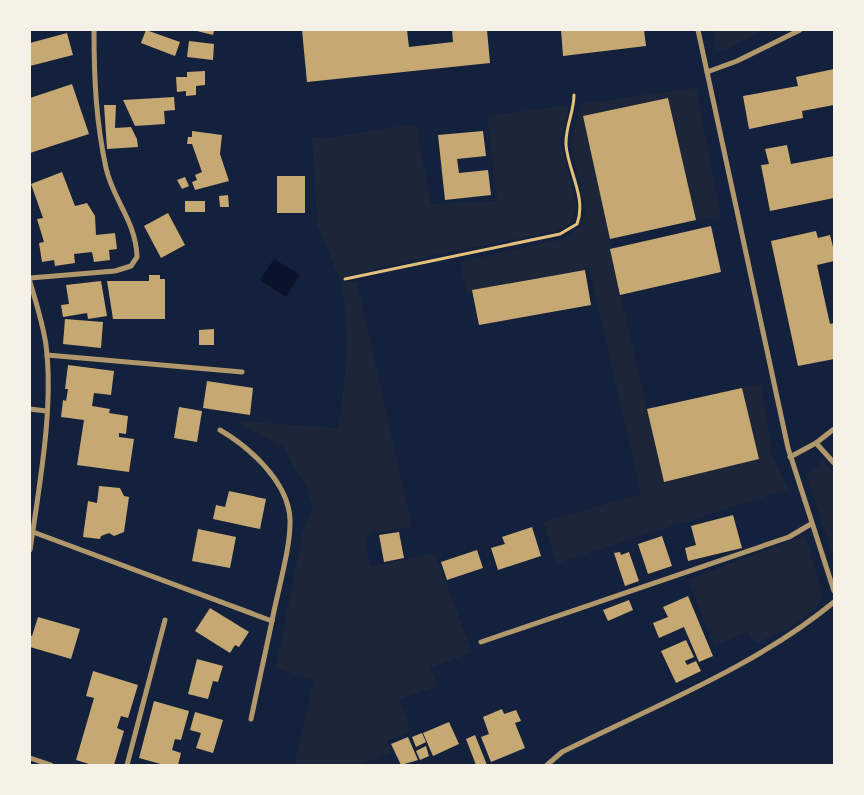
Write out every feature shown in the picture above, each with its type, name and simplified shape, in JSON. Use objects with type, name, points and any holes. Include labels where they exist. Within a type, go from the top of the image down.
[{"type":"street","points":[[698,30],[790,457],[811,524],[832,578],[834,591]]},
{"type":"street","points":[[707,72],[737,61],[800,30]]},
{"type":"street","points":[[30,550],[46,411],[47,355],[30,280],[115,271],[131,266],[137,257],[131,221],[106,168],[97,124],[94,31]]},
{"type":"street","points":[[47,355],[242,372]]},
{"type":"street","points":[[30,410],[46,411]]},
{"type":"street","points":[[790,457],[816,443],[834,429]]},
{"type":"street","points":[[220,430],[243,444],[260,461],[288,505],[290,529],[250,719]]},
{"type":"street","points":[[816,443],[834,464]]},
{"type":"street","points":[[481,642],[790,537],[811,524]]},
{"type":"street","points":[[33,532],[272,621]]},
{"type":"street","points":[[547,765],[562,752],[757,654],[799,630],[834,602]]},
{"type":"street","points":[[127,765],[165,620]]},
{"type":"street","points":[[30,758],[51,765]]},
{"type":"path","points":[[346,279],[560,234],[577,224],[581,208],[566,143],[573,111],[574,95]]},
{"type":"shaded area","points":[[713,30],[764,30],[726,49],[716,50]]},
{"type":"shaded area","points":[[696,88],[721,216],[696,220],[668,98],[583,117],[620,294],[664,481],[758,459],[742,388],[761,384],[772,455],[788,489],[557,563],[543,522],[641,494],[589,268],[467,294],[460,262],[563,239],[580,227],[585,213],[584,199],[571,144],[581,104]]},
{"type":"shaded area","points":[[568,105],[568,115],[560,141],[577,208],[571,223],[555,232],[440,254],[339,278],[317,223],[312,137],[326,138],[416,124],[431,204],[497,201],[487,116]]},
{"type":"shaded area","points":[[274,259],[300,275],[286,297],[260,280]]},
{"type":"shaded area","points":[[341,282],[357,282],[412,527],[370,533],[366,540],[370,567],[435,553],[472,652],[430,668],[437,686],[399,699],[411,731],[387,741],[392,753],[357,765],[294,765],[314,680],[276,668],[302,535],[313,507],[307,488],[283,447],[237,421],[338,428],[346,355],[344,301]]},
{"type":"shaded area","points":[[823,461],[834,473],[834,560],[807,475]]},
{"type":"shaded area","points":[[805,535],[821,589],[820,599],[816,607],[808,615],[787,629],[757,643],[747,632],[714,646],[688,580]]},
{"type":"building","points":[[146,30],[180,42],[175,56],[141,43]]},
{"type":"building","points":[[193,30],[214,30],[213,35]]},
{"type":"building","points":[[302,30],[407,30],[409,47],[453,42],[452,30],[487,30],[490,63],[307,82]]},
{"type":"building","points":[[561,30],[644,30],[646,46],[563,56]]},
{"type":"building","points":[[67,33],[73,55],[30,66],[30,43]]},
{"type":"building","points":[[189,41],[214,44],[213,60],[187,57]]},
{"type":"building","points":[[834,69],[834,105],[802,111],[803,118],[749,129],[743,96],[798,86],[796,77]]},
{"type":"building","points":[[205,71],[205,85],[196,86],[196,95],[186,96],[186,91],[177,92],[176,77],[187,77],[187,72]]},
{"type":"building","points":[[72,84],[89,134],[30,153],[30,98]]},
{"type":"building","points":[[174,97],[175,110],[164,111],[165,124],[135,126],[123,100]]},
{"type":"building","points":[[668,98],[696,220],[610,239],[583,116]]},
{"type":"building","points":[[104,105],[116,105],[115,128],[131,127],[137,139],[138,147],[107,149]]},
{"type":"building","points":[[192,131],[222,135],[220,154],[229,181],[195,190],[192,182],[197,180],[195,175],[202,172],[192,144],[187,144],[188,137],[192,137]]},
{"type":"building","points":[[483,131],[486,156],[457,159],[459,173],[488,170],[491,195],[445,200],[438,135]]},
{"type":"building","points":[[787,145],[791,164],[834,156],[834,198],[770,211],[761,165],[769,164],[765,149]]},
{"type":"building","points":[[62,172],[75,206],[87,203],[95,216],[96,235],[115,233],[117,249],[109,250],[110,260],[94,262],[92,252],[74,254],[75,263],[55,266],[54,260],[42,262],[39,243],[44,242],[37,219],[43,218],[31,184]]},
{"type":"building","points":[[277,176],[305,176],[305,213],[277,213]]},
{"type":"building","points":[[185,177],[189,186],[182,189],[177,180]]},
{"type":"building","points":[[228,195],[229,207],[220,207],[219,196]]},
{"type":"building","points":[[185,201],[205,201],[205,212],[185,212]]},
{"type":"building","points":[[168,213],[185,245],[161,258],[144,226]]},
{"type":"building","points":[[711,226],[721,272],[620,295],[610,249]]},
{"type":"building","points":[[816,231],[818,238],[830,235],[834,251],[834,261],[817,265],[830,324],[834,323],[834,359],[798,366],[771,241]]},
{"type":"building","points":[[585,270],[591,305],[479,325],[472,290]]},
{"type":"building","points":[[149,275],[160,275],[160,279],[165,279],[165,319],[113,319],[107,281],[149,281]]},
{"type":"building","points":[[101,281],[107,316],[88,319],[87,313],[63,317],[61,305],[69,304],[66,285]]},
{"type":"building","points":[[65,319],[103,322],[101,348],[63,344]]},
{"type":"building","points":[[214,329],[214,345],[199,345],[199,330]]},
{"type":"building","points":[[68,365],[114,371],[111,395],[94,393],[92,406],[110,409],[109,413],[128,416],[126,434],[119,433],[119,437],[134,439],[129,472],[77,465],[84,420],[61,417],[63,400],[66,401],[68,389],[65,389]]},
{"type":"building","points":[[207,381],[253,388],[250,415],[203,408]]},
{"type":"building","points":[[742,388],[759,459],[664,482],[647,409]]},
{"type":"building","points":[[179,407],[202,411],[197,442],[174,438]]},
{"type":"building","points":[[99,486],[120,488],[124,496],[129,497],[124,532],[114,536],[109,533],[101,536],[100,539],[83,537],[88,501],[97,503]]},
{"type":"building","points":[[229,491],[266,499],[260,529],[213,519],[216,505],[225,507]]},
{"type":"building","points":[[733,515],[742,548],[688,561],[685,548],[696,545],[691,526]]},
{"type":"building","points":[[532,527],[541,556],[498,570],[491,548],[505,544],[502,537]]},
{"type":"building","points":[[198,529],[236,537],[230,568],[192,561]]},
{"type":"building","points":[[399,532],[404,558],[384,562],[379,535]]},
{"type":"building","points":[[662,536],[672,566],[648,574],[638,544]]},
{"type":"building","points":[[477,550],[483,568],[447,580],[441,562]]},
{"type":"building","points":[[620,552],[621,555],[629,552],[639,581],[625,586],[614,553]]},
{"type":"building","points":[[688,596],[713,656],[699,662],[684,627],[659,638],[653,623],[668,617],[663,607]]},
{"type":"building","points":[[629,600],[633,610],[608,621],[603,610]]},
{"type":"building","points":[[210,608],[249,632],[239,647],[235,645],[230,653],[195,631]]},
{"type":"building","points":[[38,617],[80,629],[71,659],[30,647],[30,635],[32,636]]},
{"type":"building","points":[[686,640],[694,657],[685,661],[687,665],[696,661],[701,671],[676,683],[661,651]]},
{"type":"building","points":[[197,659],[223,666],[218,682],[213,681],[208,699],[188,694]]},
{"type":"building","points":[[93,671],[138,685],[128,718],[121,716],[117,728],[124,731],[114,765],[92,765],[76,760],[94,698],[86,696]]},
{"type":"building","points":[[154,701],[189,711],[181,740],[175,739],[172,750],[181,753],[178,765],[164,765],[139,758]]},
{"type":"building","points":[[502,709],[504,714],[516,710],[521,721],[515,723],[525,748],[491,762],[481,737],[489,734],[483,717]]},
{"type":"building","points":[[195,712],[223,720],[213,753],[196,748],[201,733],[190,730]]},
{"type":"building","points":[[449,722],[459,744],[433,756],[423,733]]},
{"type":"building","points":[[422,733],[426,742],[416,747],[412,737]]},
{"type":"building","points":[[475,735],[487,765],[476,765],[466,739]]},
{"type":"building","points":[[408,737],[418,760],[401,765],[391,744]]},
{"type":"building","points":[[426,746],[429,756],[420,760],[416,751]]}]
